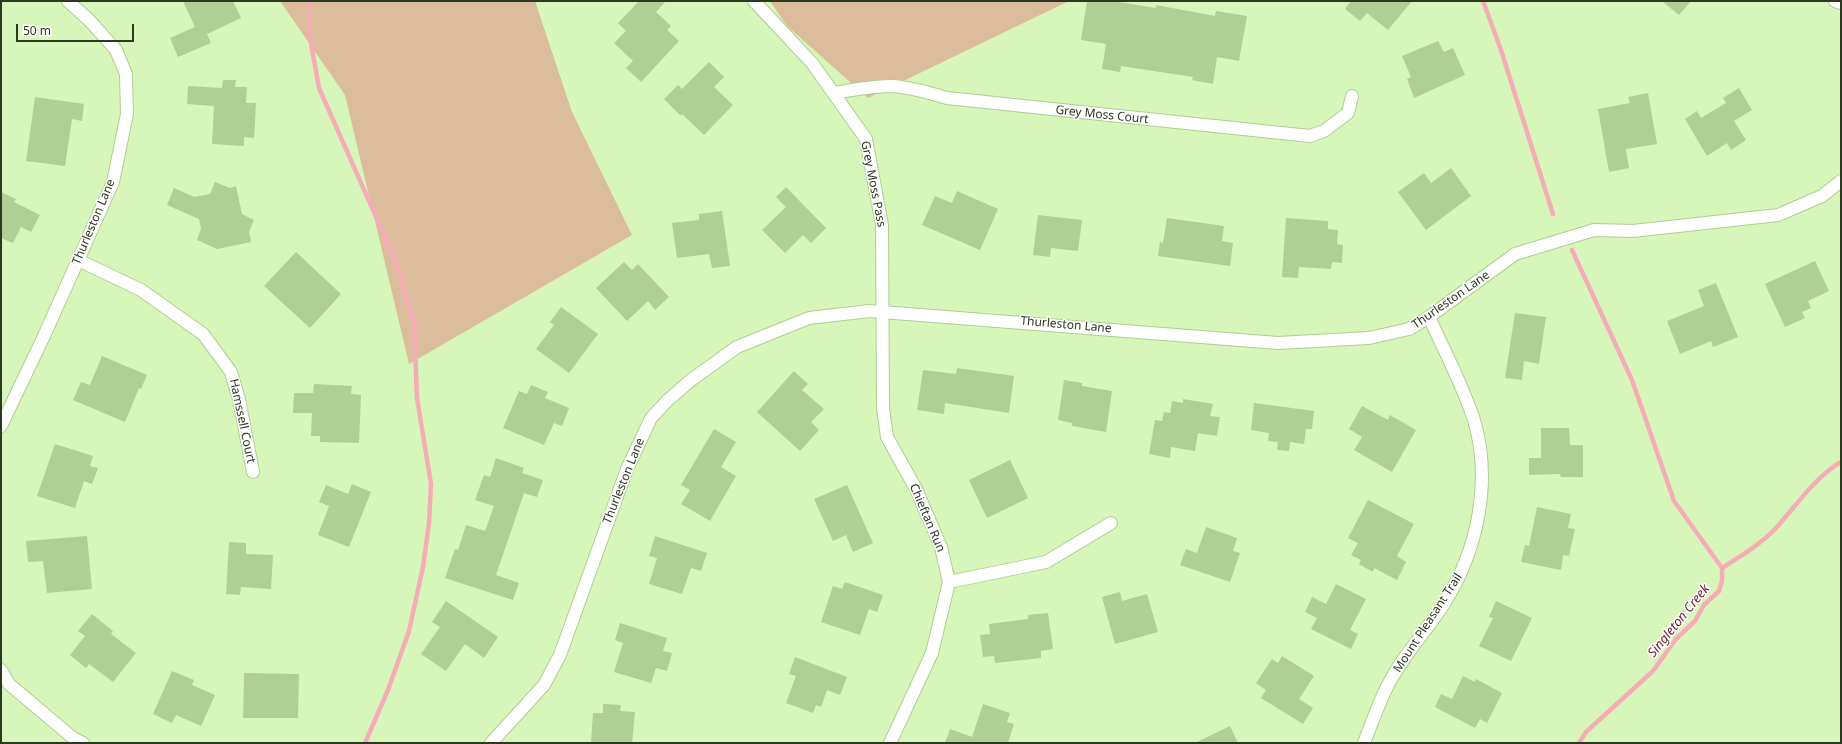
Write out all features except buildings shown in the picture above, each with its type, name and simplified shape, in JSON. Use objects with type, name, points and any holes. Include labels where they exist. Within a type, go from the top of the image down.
[{"type":"street","name":"Thurleston Lane","points":[[1,426],[44,336],[113,182],[128,114],[126,74],[116,50],[90,20],[68,1]]},
{"type":"street","name":"Grey Moss Pass","points":[[754,1],[812,63],[866,139],[882,225],[883,311]]},
{"type":"street","points":[[1835,1],[1841,3]]},
{"type":"street","name":"Grey Moss Court","points":[[833,93],[892,86],[947,98],[1310,136],[1324,131],[1348,112],[1352,96]]},
{"type":"street","name":"Thurleston Lane","points":[[494,742],[544,685],[560,655],[627,468],[651,418],[668,400],[691,380],[738,347],[810,318],[869,311],[1278,343],[1370,338],[1409,329],[1429,317],[1515,254],[1594,230],[1633,230],[1778,215],[1822,196],[1841,181]]},
{"type":"street","name":"Hamssell Court","points":[[78,260],[141,290],[203,334],[231,372],[239,399],[253,472]]},
{"type":"street","name":"Chieftan Run","points":[[883,311],[882,408],[887,437],[916,489],[941,547],[949,582],[932,653],[890,743]]},
{"type":"street","name":"Mount Pleasant Trail","points":[[1364,743],[1387,686],[1416,642],[1444,604],[1462,572],[1479,512],[1482,480],[1481,453],[1474,420],[1429,317]]},
{"type":"street","points":[[949,582],[1046,562],[1111,523]]},
{"type":"street","points":[[1,670],[9,684],[73,738],[83,743]]},
{"type":"shaded area","points":[[280,1],[535,1],[572,112],[632,235],[409,364],[345,95]]},
{"type":"shaded area","points":[[770,1],[1069,1],[868,98],[787,26]]},
{"type":"waterway","points":[[310,1],[309,32],[319,88],[396,262],[414,322],[417,398],[431,484],[429,523],[423,567],[409,631],[388,690],[365,743]]},
{"type":"waterway","points":[[1483,1],[1501,50],[1553,214]]},
{"type":"waterway","points":[[1572,250],[1632,380],[1674,501],[1722,568]]},
{"type":"waterway","name":"Singleton Creek","points":[[1722,568],[1750,550],[1770,534],[1806,492],[1831,468],[1841,462]]},
{"type":"waterway","name":"Singleton Creek","points":[[1579,743],[1586,732],[1653,671],[1676,639],[1695,621],[1704,605],[1719,591],[1722,581],[1722,568]]}]
